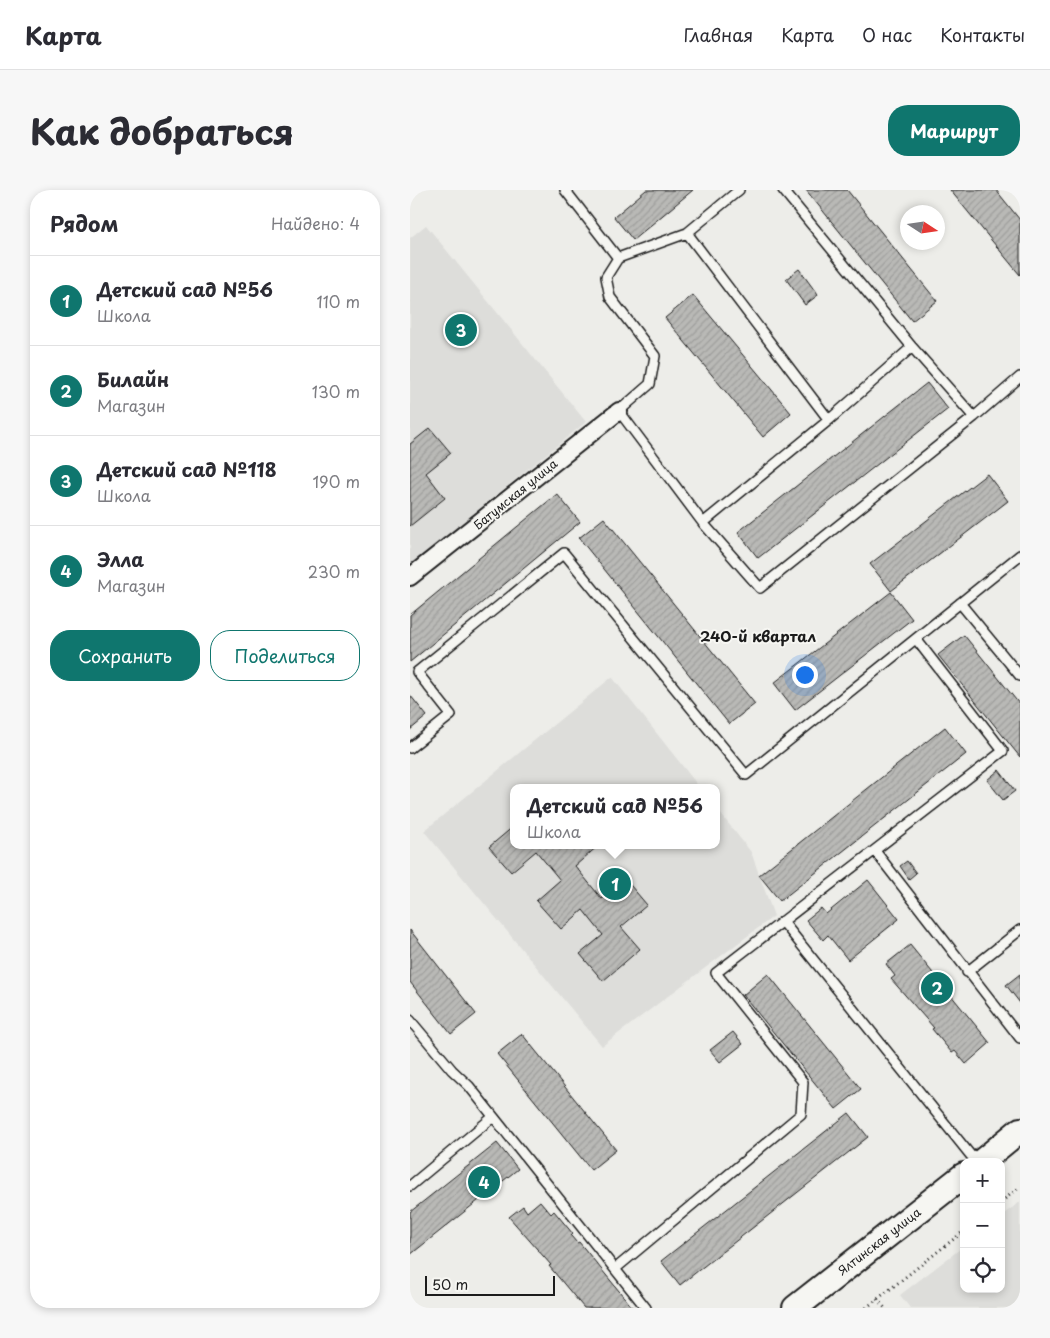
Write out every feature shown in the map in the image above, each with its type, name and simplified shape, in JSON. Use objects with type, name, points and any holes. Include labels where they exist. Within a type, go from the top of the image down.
[{"type":"main road","points":[[985,1158],[1020,1130]]},
{"type":"main road","name":"Ялтинская улица","points":[[795,1308],[960,1178]]},
{"type":"street","name":"Батумская улица","points":[[410,577],[619,410]]},
{"type":"lane","points":[[565,190],[618,258]]},
{"type":"lane","points":[[739,190],[687,233],[618,258],[606,277],[610,297],[655,356],[650,384],[619,410],[703,523],[760,588],[1018,382]]},
{"type":"lane","points":[[783,190],[912,347],[974,417]]},
{"type":"lane","points":[[687,233],[830,420]]},
{"type":"lane","points":[[703,523],[830,420],[912,347]]},
{"type":"lane","points":[[410,748],[451,714],[417,672],[564,553],[746,775],[1020,555]]},
{"type":"lane","points":[[960,603],[1020,676]]},
{"type":"lane","points":[[615,1269],[801,1114],[803,1082],[716,973],[1003,751],[916,639]]},
{"type":"lane","points":[[874,851],[1020,1038]]},
{"type":"lane","points":[[783,922],[973,1158]]},
{"type":"lane","points":[[967,972],[1020,930]]},
{"type":"lane","points":[[410,1020],[493,1117],[646,1308]]},
{"type":"lane","points":[[410,1186],[493,1117]]},
{"type":"path","points":[[1005,1199],[1020,1187]]},
{"type":"path","points":[[866,1308],[960,1234]]},
{"type":"path","points":[[877,1299],[885,1308]]},
{"type":"shaded area","points":[[426,225],[586,422],[410,565],[410,238]]},
{"type":"shaded area","points":[[612,677],[697,784],[510,784],[510,849],[720,849],[720,813],[751,852],[774,916],[602,1046],[424,831]]},
{"type":"shaded area","points":[[1020,1202],[1020,1308],[910,1308],[900,1295],[960,1249],[960,1293],[1005,1293],[1005,1213]]},
{"type":"building","points":[[646,190],[693,190],[633,240],[614,217]]},
{"type":"building","points":[[806,190],[847,190],[937,301],[912,321]]},
{"type":"building","points":[[950,190],[996,190],[1020,220],[1020,275]]},
{"type":"building","points":[[799,269],[818,295],[805,305],[786,279]]},
{"type":"building","points":[[693,295],[791,413],[763,437],[665,318]]},
{"type":"building","points":[[927,383],[948,409],[758,558],[738,532]]},
{"type":"building","points":[[430,428],[451,453],[426,473],[445,498],[410,526],[410,444]]},
{"type":"building","points":[[987,474],[1008,501],[891,591],[870,564]]},
{"type":"building","points":[[557,494],[580,522],[410,662],[410,615]]},
{"type":"building","points":[[604,518],[755,704],[729,724],[579,538]]},
{"type":"building","points":[[891,592],[912,619],[795,710],[774,683]]},
{"type":"building","points":[[964,635],[1020,705],[1020,757],[938,655]]},
{"type":"building","points":[[410,695],[427,716],[410,730]]},
{"type":"building","points":[[945,727],[966,754],[780,901],[759,875]]},
{"type":"building","points":[[999,770],[1015,791],[1003,800],[987,780]]},
{"type":"building","points":[[510,829],[510,849],[594,849],[575,866],[602,899],[625,879],[647,905],[621,927],[640,949],[603,981],[580,954],[603,935],[583,910],[561,929],[536,901],[560,880],[536,851],[511,872],[489,847]]},
{"type":"building","points":[[907,861],[916,873],[909,879],[900,866]]},
{"type":"building","points":[[868,880],[899,919],[848,960],[828,935],[823,940],[806,920],[821,908],[826,914]]},
{"type":"building","points":[[410,930],[476,1014],[451,1034],[410,982]]},
{"type":"building","points":[[910,945],[990,1043],[966,1064],[955,1051],[952,1053],[932,1029],[934,1028],[891,979],[895,976],[886,964]]},
{"type":"building","points":[[768,974],[861,1089],[836,1109],[743,995]]},
{"type":"building","points":[[1020,974],[1020,1003],[1006,985]]},
{"type":"building","points":[[733,1032],[743,1044],[720,1062],[710,1050]]},
{"type":"building","points":[[522,1034],[616,1150],[591,1170],[497,1054]]},
{"type":"building","points":[[849,1113],[868,1137],[680,1285],[661,1261]]},
{"type":"building","points":[[497,1143],[518,1169],[410,1255],[410,1212]]},
{"type":"building","points":[[540,1201],[551,1214],[554,1211],[573,1234],[571,1236],[577,1243],[579,1242],[633,1308],[584,1308],[549,1266],[551,1265],[509,1217],[523,1206],[527,1212]]},
{"type":"place","name":"Детский сад №118","points":[[461,330]]},
{"type":"place","name":"Детский сад №56","points":[[615,884]]},
{"type":"place","name":"Билайн","points":[[937,988]]},
{"type":"place","name":"Элла","points":[[484,1182]]},
{"type":"district","name":"240-й квартал","points":[[758,635]]}]
